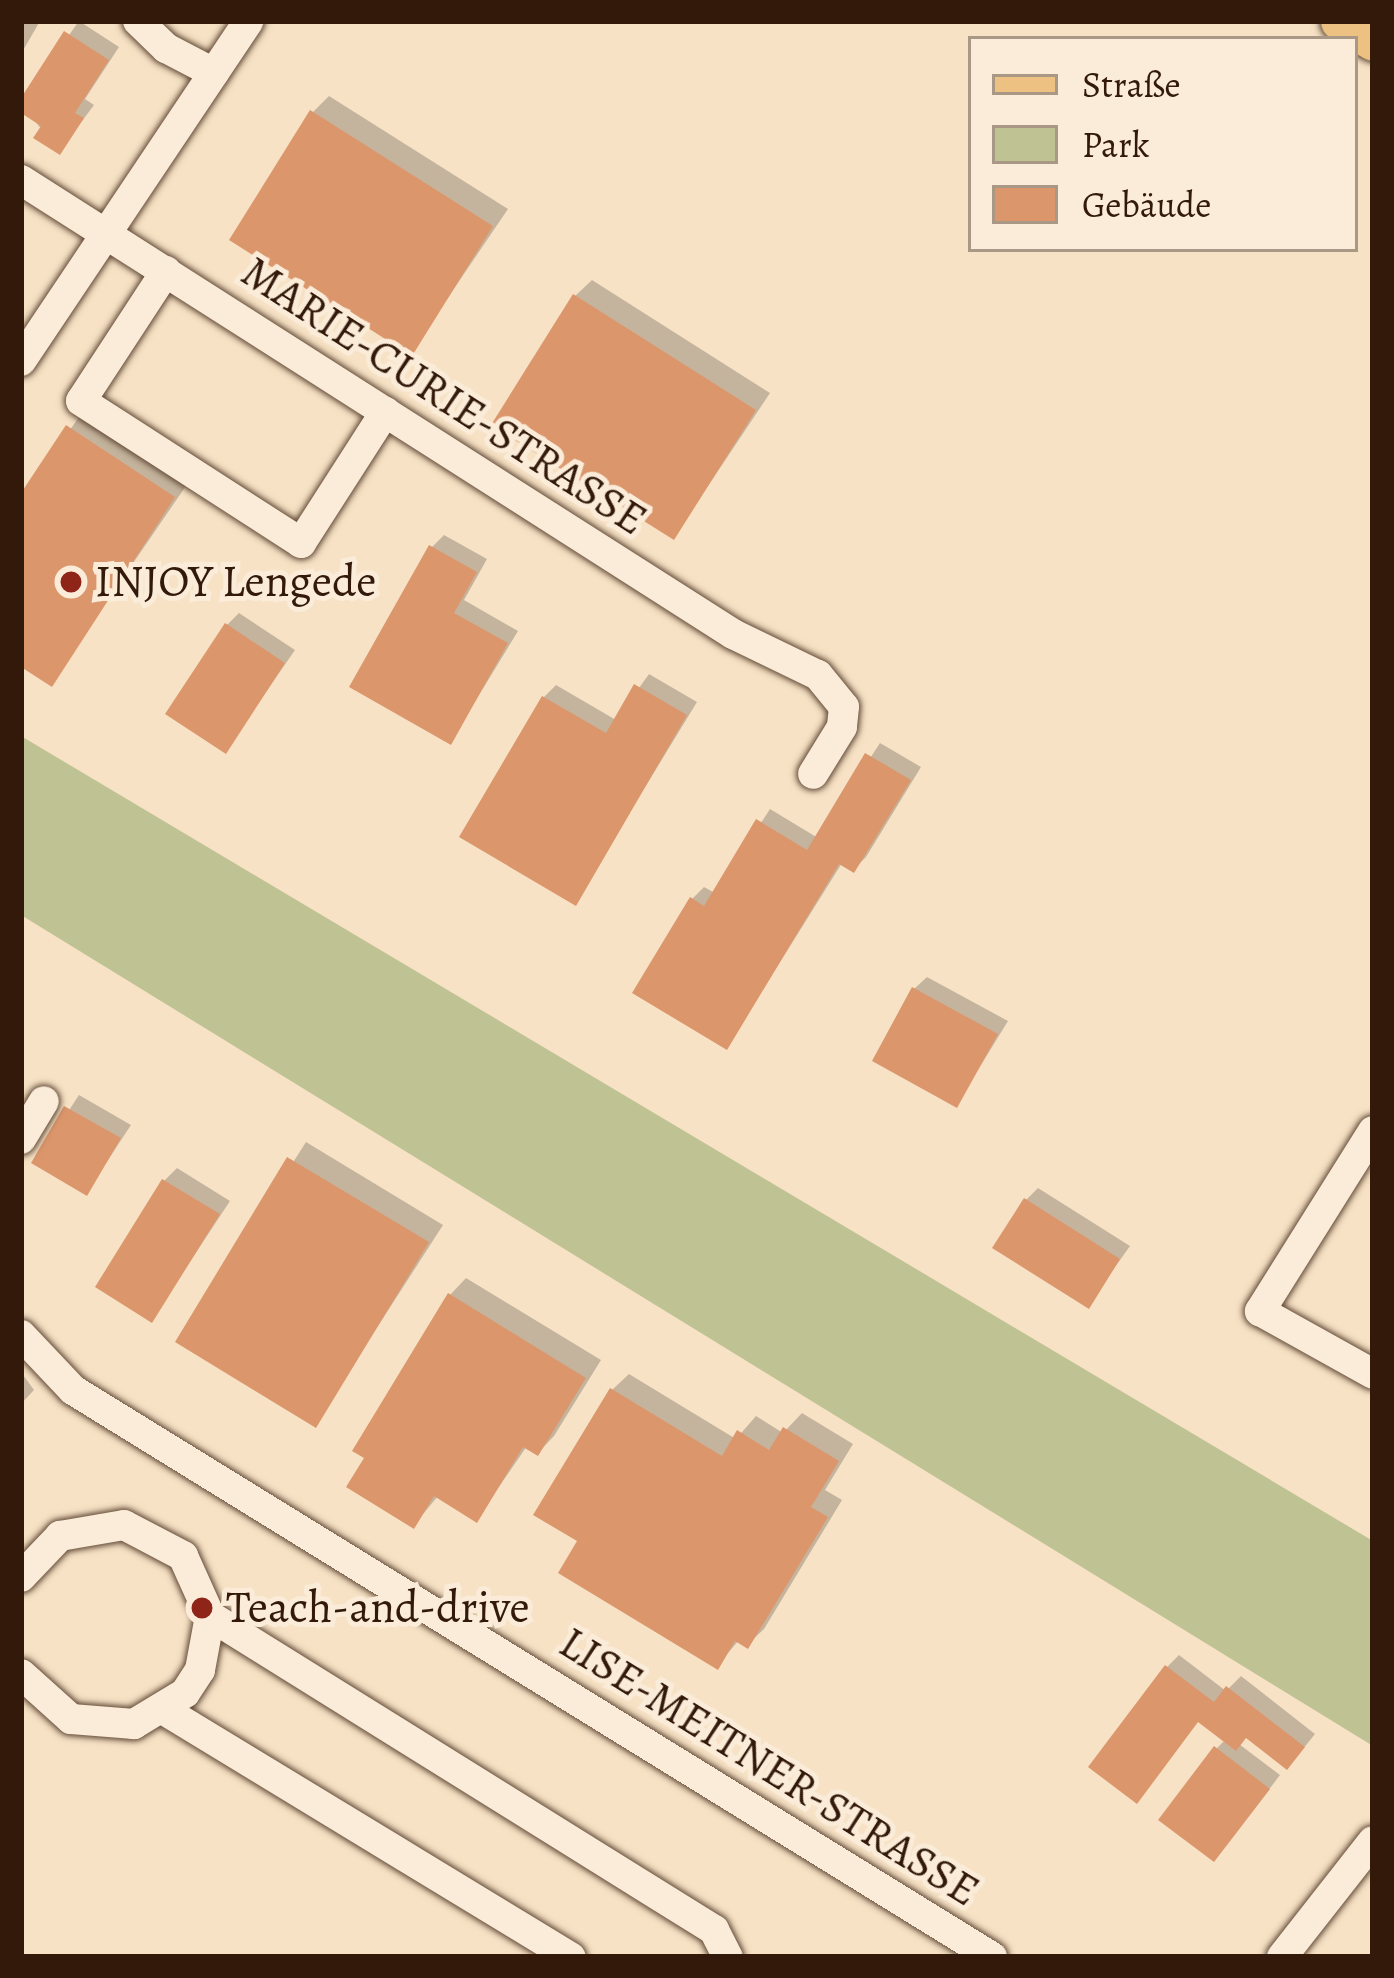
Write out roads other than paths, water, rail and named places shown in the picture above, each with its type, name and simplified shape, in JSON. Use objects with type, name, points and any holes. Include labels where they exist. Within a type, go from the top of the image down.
[{"type":"main road","points":[[1340,21],[1373,40]]},
{"type":"street","points":[[138,21],[166,48],[214,73]]},
{"type":"street","points":[[21,361],[249,21]]},
{"type":"street","name":"MARIE-CURIE-STRASSE","points":[[21,180],[733,634],[802,665],[844,707],[842,728],[813,773]]},
{"type":"street","points":[[166,271],[81,400],[301,543],[386,412]]},
{"type":"street","points":[[21,1139],[44,1100]]},
{"type":"street","points":[[1373,1131],[1260,1311],[1373,1374]]},
{"type":"street","name":"LISE-MEITNER-STRASSE","points":[[21,1335],[73,1390],[992,1957]]},
{"type":"street","points":[[21,1576],[60,1536],[124,1525],[183,1556],[210,1616],[700,1921],[728,1957]]},
{"type":"street","points":[[21,1674],[70,1719],[134,1724],[164,1710],[200,1670],[210,1616]]},
{"type":"street","points":[[164,1710],[571,1957]]},
{"type":"street","points":[[1282,1957],[1373,1841]]},
{"type":"place","name":"INJOY Lengede","points":[[71,582]]},
{"type":"place","name":"Teach-and-drive","points":[[202,1608]]}]
